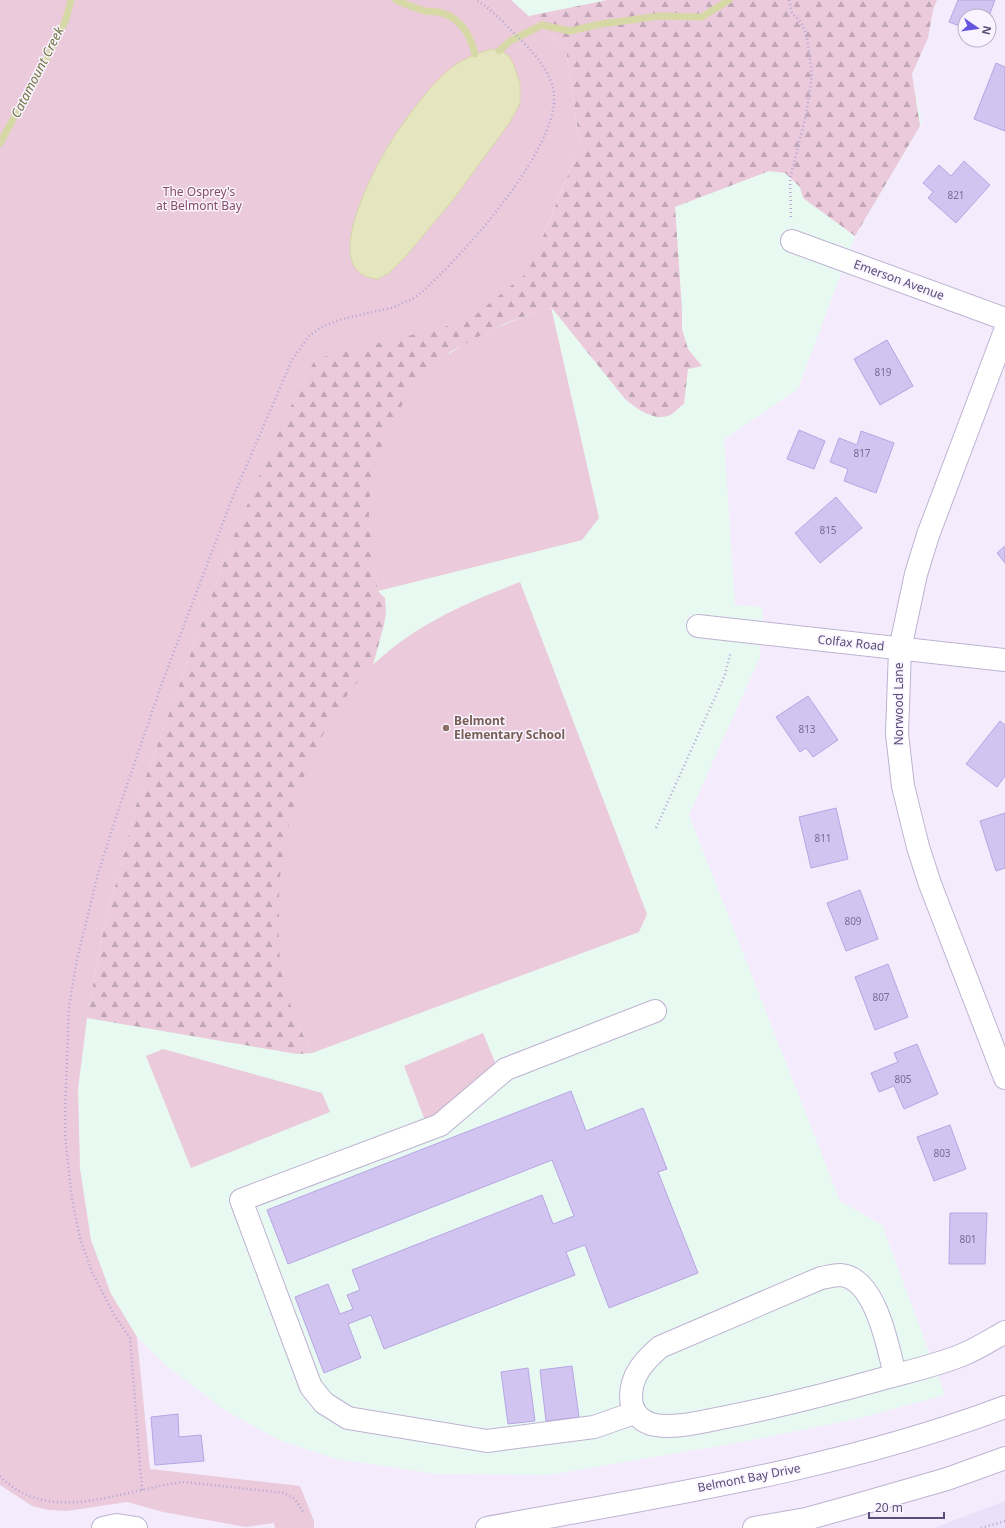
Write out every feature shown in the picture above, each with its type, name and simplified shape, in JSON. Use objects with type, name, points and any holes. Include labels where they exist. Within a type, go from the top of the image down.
[{"type":"street","name":"Emerson Avenue","points":[[792,241],[1005,318]]},
{"type":"street","name":"Norwood Lane","points":[[1005,331],[928,535],[916,574],[900,648],[897,734],[903,786],[918,847],[930,884],[1005,1078]]},
{"type":"street","name":"Colfax Road","points":[[698,626],[1005,660]]},
{"type":"street","points":[[634,1412],[594,1427],[487,1441],[348,1418],[324,1403],[311,1387],[240,1200],[440,1125],[506,1070],[655,1011]]},
{"type":"street","points":[[895,1375],[884,1331],[868,1296],[853,1279],[840,1275],[821,1278],[660,1347],[643,1361],[635,1377],[631,1391],[631,1404],[634,1412],[651,1424],[692,1424],[763,1410],[895,1375],[963,1354],[1005,1332]]},
{"type":"street","name":"Belmont Bay Drive","points":[[487,1528],[811,1466],[880,1449],[1005,1407]]},
{"type":"street","points":[[754,1528],[806,1519],[853,1506],[947,1479],[1005,1458]]},
{"type":"street","points":[[103,1528],[117,1525],[136,1528]]},
{"type":"path","points":[[142,1490],[130,1338],[92,1272],[80,1238],[72,1199],[65,1136],[69,1007],[77,959],[98,874],[161,686],[230,504],[292,360],[309,336],[321,327],[342,319],[392,308],[412,299],[441,275],[473,242],[526,170],[540,146],[553,113],[552,86],[544,69],[531,50],[506,25],[475,0]]},
{"type":"path","points":[[789,0],[792,13],[801,22],[807,37],[812,75],[806,115],[790,178],[792,241]]},
{"type":"path","points":[[656,828],[725,675],[732,648],[732,630]]},
{"type":"path","points":[[0,1476],[17,1490],[31,1498],[57,1504],[81,1502],[185,1482],[274,1491],[291,1496],[304,1513]]},
{"type":"path","points":[[981,1528],[1005,1521]]},
{"type":"shaded area","name":"Belmont Elementary School","points":[[511,0],[896,0],[922,123],[855,236],[798,389],[724,439],[735,605],[763,607],[760,657],[689,815],[840,1201],[882,1225],[945,1395],[856,1419],[747,1441],[549,1475],[437,1474],[337,1459],[281,1441],[223,1409],[168,1367],[137,1337],[111,1294],[91,1240],[80,1169],[78,1089],[87,1018],[101,940],[468,321],[528,272],[580,145],[566,50]]},
{"type":"shaded area","points":[[493,49],[503,52],[509,56],[520,83],[520,103],[510,122],[452,201],[405,257],[389,273],[378,279],[361,273],[352,261],[350,243],[354,223],[361,201],[386,150],[417,104],[445,73],[464,60]]},
{"type":"shaded area","points":[[1005,1501],[1005,1528],[934,1528]]},
{"type":"green space","name":"The Osprey's at Belmont Bay","points":[[0,0],[511,0],[566,50],[580,145],[528,272],[468,321],[315,359],[281,426],[230,545],[138,798],[101,940],[87,1018],[78,1089],[80,1169],[91,1240],[111,1294],[137,1337],[150,1469],[300,1486],[314,1521],[314,1528],[275,1528],[274,1523],[246,1527],[163,1512],[127,1502],[67,1511],[49,1510],[32,1506],[0,1485]]},
{"type":"green space","points":[[607,0],[937,0],[933,10],[928,38],[912,74],[920,126],[855,236],[803,198],[800,187],[785,173],[769,171],[675,207],[682,329],[688,349],[702,366],[688,369],[684,404],[668,416],[656,417],[645,413],[625,399],[551,307],[506,323],[450,352],[386,438],[374,473],[369,518],[378,591],[385,598],[386,612],[373,665],[345,699],[328,728],[298,1024],[312,1053],[297,1054],[87,1018],[101,940],[138,798],[230,545],[280,426],[315,359],[527,256],[543,236],[580,145],[566,50],[529,16]]},
{"type":"green space","points":[[551,307],[599,518],[582,540],[378,591],[369,519],[370,496],[374,473],[381,449],[391,425],[403,403],[418,383],[434,366],[452,352],[475,338],[500,326]]},
{"type":"green space","points":[[520,582],[647,914],[639,932],[312,1053],[295,1017],[284,985],[279,936],[280,882],[284,850],[290,821],[310,763],[323,735],[338,709],[355,685],[374,664],[390,650],[407,637],[442,616],[480,598]]},
{"type":"green space","points":[[483,1033],[497,1067],[426,1123],[404,1066]]},
{"type":"green space","points":[[163,1049],[322,1093],[330,1112],[191,1168],[146,1056]]},
{"type":"building","points":[[958,0],[995,0],[992,8],[957,8],[957,25],[949,22]]},
{"type":"building","points":[[996,63],[1005,67],[1005,131],[974,119]]},
{"type":"building","points":[[964,161],[990,185],[956,223],[928,198],[933,192],[923,183],[939,165],[951,176]]},
{"type":"building","points":[[887,340],[913,386],[880,405],[854,359]]},
{"type":"building","points":[[799,430],[825,441],[814,469],[787,459]]},
{"type":"building","points":[[861,431],[894,443],[876,493],[844,481],[848,469],[830,462],[839,438],[857,445]]},
{"type":"building","points":[[836,497],[862,528],[820,563],[795,533]]},
{"type":"building","points":[[1005,546],[1005,563],[997,553]]},
{"type":"building","points":[[808,696],[838,740],[813,757],[806,748],[800,752],[776,717]]},
{"type":"building","points":[[1000,721],[1005,725],[1005,776],[997,787],[966,764]]},
{"type":"building","points":[[836,808],[848,859],[811,868],[799,817]]},
{"type":"building","points":[[1005,813],[1005,868],[996,871],[980,821]]},
{"type":"building","points":[[860,890],[878,939],[846,951],[827,903]]},
{"type":"building","points":[[888,964],[908,1017],[875,1030],[855,977]]},
{"type":"building","points":[[917,1044],[938,1094],[904,1109],[894,1086],[879,1092],[871,1073],[898,1062],[894,1053]]},
{"type":"building","points":[[571,1091],[586,1131],[643,1108],[667,1169],[658,1172],[698,1273],[609,1308],[585,1245],[566,1252],[575,1275],[384,1349],[371,1315],[348,1324],[361,1358],[324,1373],[295,1297],[328,1284],[340,1314],[353,1309],[347,1295],[360,1290],[352,1270],[542,1195],[553,1224],[574,1216],[552,1160],[288,1264],[267,1210]]},
{"type":"building","points":[[950,1125],[966,1169],[934,1181],[917,1137]]},
{"type":"building","points":[[950,1213],[987,1213],[985,1264],[949,1264]]},
{"type":"building","points":[[572,1366],[579,1417],[546,1421],[540,1370]]},
{"type":"building","points":[[528,1368],[535,1421],[508,1424],[501,1372]]},
{"type":"building","points":[[178,1414],[179,1437],[201,1435],[204,1461],[155,1465],[151,1417]]},
{"type":"waterway","name":"Catamount Creek","points":[[0,143],[56,41],[66,19],[71,0]]},
{"type":"waterway","name":"Catamount Creek","points":[[396,0],[425,11],[438,12],[452,17],[467,33],[475,54]]},
{"type":"waterway","points":[[499,51],[510,41],[542,25],[570,31],[601,24],[660,16],[702,17],[729,0]]},
{"type":"place","name":"Belmont Elementary School","points":[[446,728]]}]
